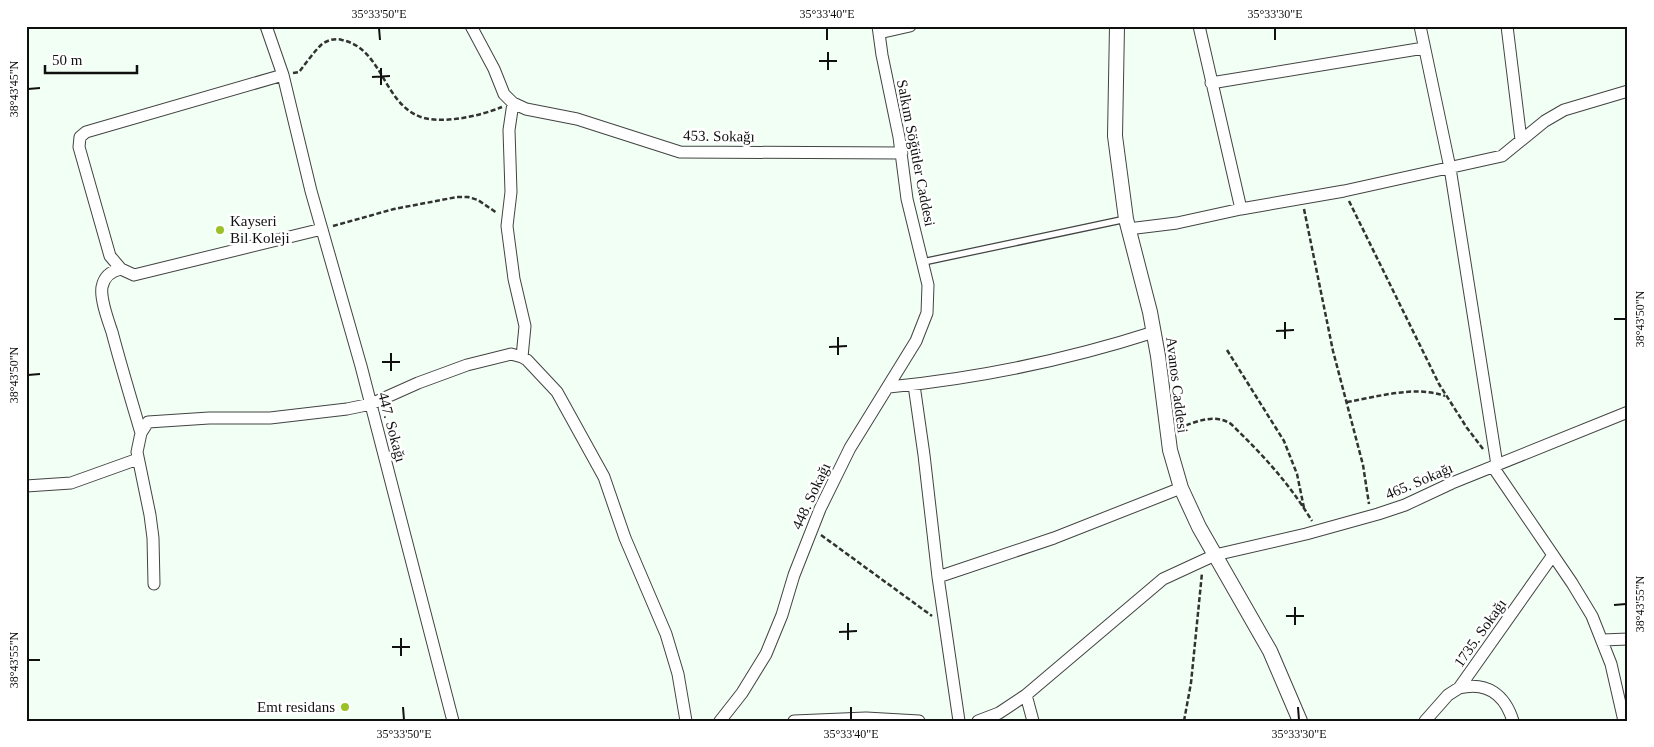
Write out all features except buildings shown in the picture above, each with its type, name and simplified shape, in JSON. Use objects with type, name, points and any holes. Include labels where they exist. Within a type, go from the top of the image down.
[{"type":"street","name":"447. Sokağı","points":[[266,26],[283,76],[453,721]]},
{"type":"street","points":[[471,26],[494,69],[504,94],[513,103],[509,130],[511,192],[507,226],[514,280],[524,326],[522,356]]},
{"type":"street","points":[[879,30],[910,26]]},
{"type":"street","name":"Avanos Caddesi","points":[[1117,26],[1115,136],[1127,224],[1154,332],[1166,433],[1170,450],[1181,488],[1199,528],[1209,558],[1270,651],[1300,721]]},
{"type":"street","points":[[1199,26],[1241,209]]},
{"type":"street","points":[[1420,26],[1450,168],[1495,466],[1583,599],[1603,640],[1625,717]]},
{"type":"street","points":[[1507,26],[1521,140]]},
{"type":"street","name":"Salkım Söğütler Caddesi","points":[[879,30],[902,153],[907,199],[928,285]]},
{"type":"street","points":[[1211,83],[1424,48]]},
{"type":"street","points":[[283,76],[89,131],[80,137],[79,147],[110,256],[120,269],[134,275],[322,229]]},
{"type":"street","points":[[1127,224],[1177,223],[1241,209],[1344,191],[1502,156],[1545,121],[1564,110],[1628,91]]},
{"type":"street","name":"453. Sokağı","points":[[513,103],[526,109],[577,119],[680,152],[902,153]]},
{"type":"street","points":[[120,269],[107,276],[102,291],[107,317],[141,433]]},
{"type":"street","name":"448. Sokağı","points":[[720,721],[756,672],[772,641],[812,528],[835,477],[850,448],[916,341],[924,323],[928,304],[928,285]]},
{"type":"street","points":[[889,387],[969,378],[1046,363],[1119,344],[1154,332]]},
{"type":"street","points":[[154,584],[150,515],[138,459],[138,445],[141,433],[148,422],[324,413],[371,404],[418,383],[459,368],[510,354],[522,356],[557,392],[604,477],[625,538],[669,640],[678,674],[686,721]]},
{"type":"street","points":[[914,385],[938,577],[959,721]]},
{"type":"street","name":"465. Sokağı","points":[[978,721],[998,713],[1026,695],[1163,579],[1209,558],[1306,534],[1405,505],[1628,412]]},
{"type":"street","points":[[26,486],[71,483],[138,459]]},
{"type":"street","points":[[938,577],[1054,538],[1181,488]]},
{"type":"street","name":"1735. Sokağı","points":[[1425,721],[1448,695],[1459,688],[1553,555]]},
{"type":"street","points":[[1603,640],[1628,639]]},
{"type":"street","points":[[1459,688],[1470,686],[1482,687],[1498,694],[1509,707],[1513,721]]},
{"type":"street","points":[[1026,695],[1033,721]]},
{"type":"street","points":[[794,721],[858,718],[918,721]]},
{"type":"lane","points":[[922,262],[1127,224]]},
{"type":"path","points":[[283,76],[299,72],[322,44],[333,39],[340,39],[353,44],[366,53],[398,99],[410,111],[422,117],[444,119],[468,117],[496,110],[513,103]]},
{"type":"path","points":[[1344,191],[1426,360],[1446,396],[1495,466]]},
{"type":"path","points":[[322,229],[394,209],[462,197],[473,199],[486,205],[507,226]]},
{"type":"path","points":[[1302,198],[1333,351],[1363,465],[1370,516]]},
{"type":"path","points":[[1166,433],[1209,419],[1220,418],[1226,420],[1268,460],[1304,509],[1297,474],[1284,441],[1227,350]]},
{"type":"path","points":[[1346,402],[1416,391],[1446,396]]},
{"type":"path","points":[[812,528],[945,626]]},
{"type":"path","points":[[1184,721],[1209,558]]},
{"type":"place","name":"Kayseri Bil Koleji","points":[[220,230]]},
{"type":"place","name":"Emt residans","points":[[345,707]]}]
